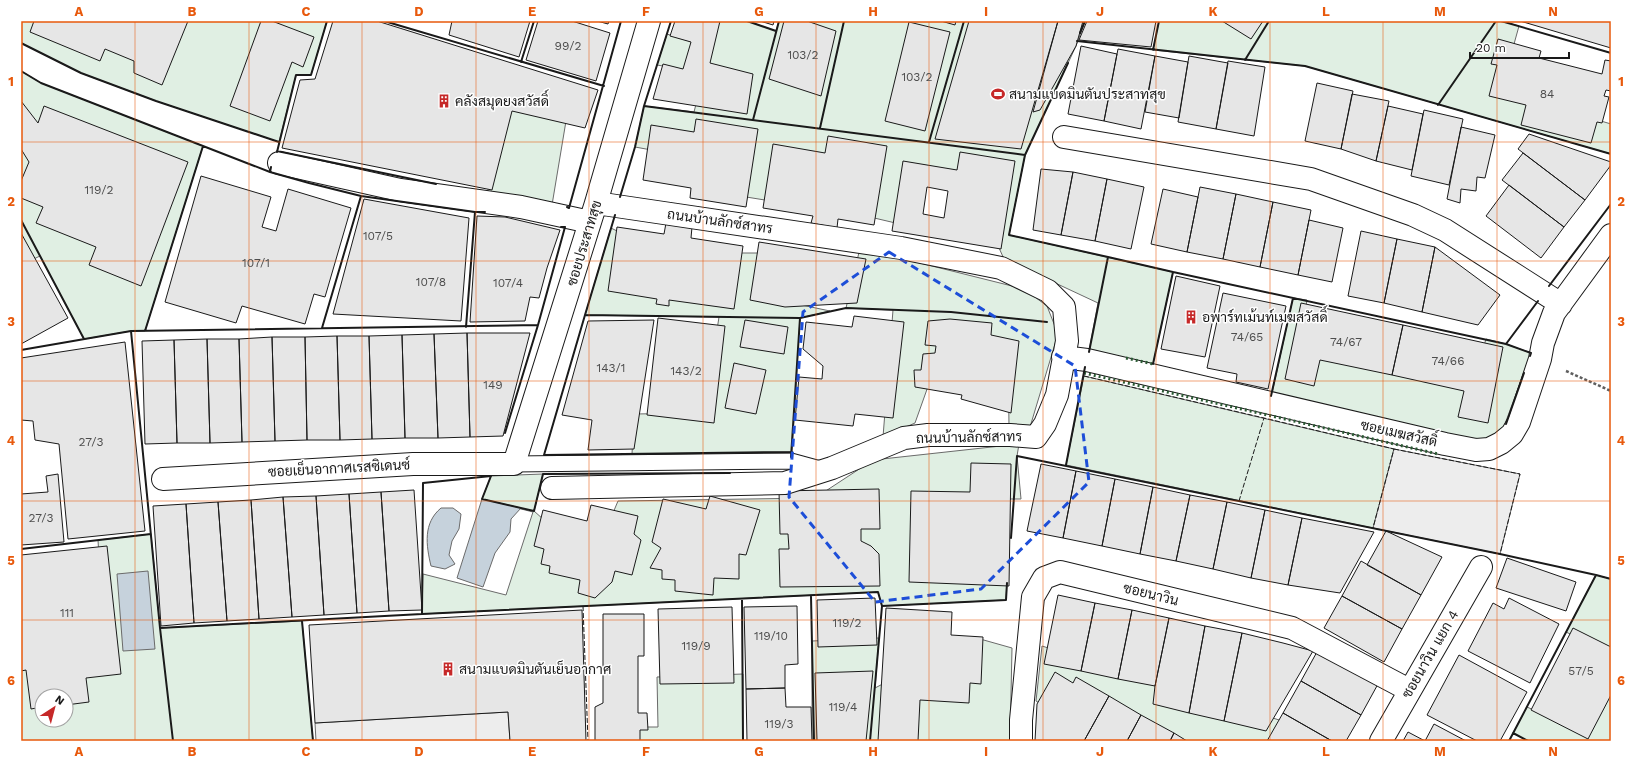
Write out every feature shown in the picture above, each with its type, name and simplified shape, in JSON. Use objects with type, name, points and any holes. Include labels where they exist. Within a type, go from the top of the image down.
[{"type":"street","name":"ซอยประสาทสุข","points":[[514,464],[593,213],[649,21]]},
{"type":"street","points":[[1064,137],[1311,179],[1413,215],[1445,230],[1561,304]]},
{"type":"street","name":"ถนนบ้านลักซ์สาทร","points":[[279,163],[400,190],[521,207],[593,213],[901,248],[1001,268],[1048,291],[1064,307],[1066,341],[1057,395],[1045,424],[1036,437],[1010,435],[928,436],[904,438],[871,453],[786,483],[552,488]]},
{"type":"street","name":"ซอยเมฆสวัสดิ์","points":[[1064,357],[1087,360],[1476,450],[1489,449],[1501,443],[1512,434],[1519,422],[1540,359],[1543,343],[1554,313],[1611,235]]},
{"type":"street","name":"ซอยเย็นอากาศเรสซิเดนซ์","points":[[163,479],[413,464],[514,464]]},
{"type":"street","name":"ซอยนาวิน แยก 4","points":[[1381,741],[1481,567]]},
{"type":"street","name":"ซอยนาวิน","points":[[1021,741],[1021,720],[1033,597],[1044,578],[1060,572],[1292,628],[1409,690]]},
{"type":"lane","points":[[514,464],[791,461],[825,470]]},
{"type":"path","points":[[1540,359],[1611,391]]},
{"type":"highlighted area","points":[[889,252],[1075,366],[1089,482],[981,589],[875,602],[789,497],[803,312]]},
{"type":"green space","points":[[21,21],[327,21],[311,75],[296,75],[279,142],[156,101],[81,73],[21,43]]},
{"type":"green space","points":[[719,21],[747,21],[776,31],[779,21],[1085,21],[1076,46],[1025,155],[1009,235],[1173,272],[1153,364],[1089,351],[1098,303],[1004,259],[995,239],[988,176],[915,171],[904,225],[870,217],[740,196],[657,151],[635,147],[644,106],[694,112],[704,73],[657,65],[667,34],[711,48]]},
{"type":"green space","points":[[1159,21],[1501,21],[1519,26],[1501,91],[1611,124],[1611,154],[1305,66],[1153,50]]},
{"type":"green space","points":[[21,71],[41,83],[203,146],[145,331],[131,331],[84,339],[40,256],[21,265]]},
{"type":"green space","points":[[510,99],[567,115],[552,205],[487,194]]},
{"type":"green space","points":[[611,228],[627,236],[735,253],[765,253],[764,297],[830,311],[800,318],[792,452],[632,454],[634,414],[704,413],[719,317],[585,315]]},
{"type":"green space","points":[[860,248],[1024,289],[1047,306],[1058,334],[1030,427],[1009,427],[1008,348],[947,333],[915,423],[883,437],[893,310],[846,308]]},
{"type":"green space","points":[[1293,298],[1307,300],[1299,349],[1471,387],[1486,339],[1531,353],[1502,432],[1488,443],[1271,398]]},
{"type":"green space","points":[[1084,376],[1394,449],[1373,528],[1066,465]]},
{"type":"green space","points":[[1019,444],[1017,456],[1021,499],[935,499],[1007,576],[1006,600],[882,606],[878,592],[422,614],[423,574],[506,595],[533,512],[482,499],[491,476],[543,474],[534,511],[592,563],[618,501],[815,498],[873,460]]},
{"type":"green space","points":[[151,534],[160,628],[302,621],[313,741],[21,741],[21,670],[105,664],[98,540]]},
{"type":"green space","points":[[1596,575],[1611,579],[1611,653],[1566,632]]},
{"type":"green space","points":[[973,637],[1012,648],[1010,741],[812,741],[812,641],[879,638],[875,688]]},
{"type":"green space","points":[[1042,646],[1292,724],[1283,741],[1100,741],[1036,701]]},
{"type":"green space","points":[[743,674],[743,741],[631,741],[632,727],[658,727],[657,677]]},
{"type":"green space","points":[[1611,676],[1611,741],[1528,741],[1513,733],[1527,707],[1581,731]]},
{"type":"shaded area","points":[[1394,449],[1520,474],[1500,554],[1373,528]]},
{"type":"shaded area","points":[[482,499],[521,508],[511,519],[510,532],[495,553],[483,587],[457,578]]},
{"type":"shaded area","points":[[441,508],[453,508],[461,514],[459,529],[452,541],[449,555],[455,564],[445,569],[431,566],[427,542],[427,535],[431,520]]},
{"type":"shaded area","points":[[148,571],[155,649],[123,651],[117,574]]},
{"type":"shaded area","points":[[508,712],[510,741],[316,741],[315,723]]},
{"type":"building","points":[[34,21],[188,21],[162,85],[134,73],[134,61],[105,49],[100,61],[30,32]]},
{"type":"building","points":[[261,21],[272,21],[314,37],[303,67],[292,62],[270,121],[230,106]]},
{"type":"building","name":"คลังสมุดยงสวัสดิ์","points":[[333,21],[377,21],[598,90],[585,128],[512,111],[492,190],[282,148],[300,80],[315,79]]},
{"type":"building","points":[[452,21],[530,21],[519,57],[449,35]]},
{"type":"building","points":[[538,21],[572,21],[610,33],[596,81],[526,60]]},
{"type":"building","points":[[597,21],[609,21],[608,24]]},
{"type":"building","points":[[675,21],[720,21],[710,63],[753,74],[747,114],[653,99],[663,64],[683,69],[691,42],[670,36]]},
{"type":"building","points":[[760,21],[774,21],[773,25]]},
{"type":"building","points":[[784,21],[807,21],[836,31],[821,96],[769,79]]},
{"type":"building","points":[[941,21],[956,21],[955,25]]},
{"type":"building","name":"สนามแบดมินตันประสาทสุข","points":[[969,21],[1058,21],[1021,149],[935,139]]},
{"type":"building","points":[[1058,21],[1083,21],[1076,46],[1040,110],[1033,112]]},
{"type":"building","points":[[1087,21],[1156,21],[1151,47],[1079,40]]},
{"type":"building","points":[[1222,21],[1263,21],[1251,39]]},
{"type":"building","points":[[1520,21],[1611,21],[1611,48]]},
{"type":"building","points":[[909,22],[950,32],[925,131],[885,121]]},
{"type":"building","points":[[1498,39],[1541,51],[1539,58],[1602,74],[1605,60],[1611,61],[1611,91],[1606,90],[1604,96],[1609,97],[1602,123],[1597,122],[1591,143],[1521,125],[1526,105],[1489,96],[1497,65],[1491,64]]},
{"type":"building","points":[[1081,46],[1117,54],[1104,121],[1068,114]]},
{"type":"building","points":[[1118,49],[1155,56],[1141,129],[1104,121]]},
{"type":"building","points":[[1155,56],[1188,62],[1179,118],[1145,112]]},
{"type":"building","points":[[1189,56],[1228,63],[1216,129],[1178,122]]},
{"type":"building","points":[[1228,61],[1265,67],[1254,136],[1216,129]]},
{"type":"building","points":[[1317,83],[1353,91],[1341,149],[1305,141]]},
{"type":"building","points":[[1352,94],[1389,101],[1376,161],[1341,149]]},
{"type":"building","points":[[21,101],[38,123],[44,106],[188,162],[141,286],[89,265],[96,247],[36,223],[43,207],[21,198],[21,181],[29,162],[21,149]]},
{"type":"building","points":[[1388,106],[1423,114],[1412,170],[1376,161]]},
{"type":"building","points":[[1424,110],[1463,119],[1449,185],[1411,176]]},
{"type":"building","points":[[696,119],[758,129],[746,207],[690,198],[691,188],[643,180],[651,125],[694,132]]},
{"type":"building","points":[[1461,127],[1495,135],[1485,178],[1477,177],[1476,191],[1461,189],[1460,203],[1447,199]]},
{"type":"building","points":[[1529,134],[1611,162],[1611,165],[1585,200],[1518,149]]},
{"type":"building","points":[[828,136],[887,146],[874,225],[838,219],[837,228],[811,223],[813,216],[763,208],[773,144],[825,153]]},
{"type":"building","points":[[960,152],[1015,161],[1001,249],[892,231],[903,161],[957,170]],"holes":[[[927,187],[948,191],[944,218],[923,214]]]},
{"type":"building","points":[[1523,153],[1585,200],[1564,227],[1502,180]]},
{"type":"building","points":[[1041,169],[1073,172],[1061,235],[1033,230]]},
{"type":"building","points":[[1073,172],[1107,179],[1095,241],[1061,235]]},
{"type":"building","points":[[201,176],[271,197],[262,227],[276,231],[288,189],[351,208],[325,297],[314,294],[305,324],[242,306],[236,323],[165,302]]},
{"type":"building","points":[[1107,179],[1144,187],[1131,249],[1095,241]]},
{"type":"building","points":[[1509,185],[1564,227],[1541,258],[1486,216]]},
{"type":"building","points":[[1200,187],[1236,194],[1223,259],[1187,252]]},
{"type":"building","points":[[1163,189],[1198,197],[1187,252],[1151,244]]},
{"type":"building","points":[[1236,194],[1273,202],[1260,267],[1223,259]]},
{"type":"building","points":[[364,199],[469,218],[461,321],[333,314]]},
{"type":"building","points":[[1273,202],[1311,210],[1298,275],[1260,267]]},
{"type":"building","points":[[477,216],[505,217],[560,230],[547,268],[539,298],[530,297],[525,321],[470,322]]},
{"type":"building","points":[[1309,220],[1343,228],[1332,282],[1298,275]]},
{"type":"building","points":[[666,223],[692,227],[691,238],[743,246],[734,309],[669,300],[669,306],[656,304],[657,299],[608,291],[617,227],[664,234]]},
{"type":"building","points":[[1361,231],[1397,239],[1384,303],[1348,296]]},
{"type":"building","points":[[21,233],[68,318],[21,344]]},
{"type":"building","points":[[1397,239],[1435,247],[1422,312],[1384,303]]},
{"type":"building","points":[[759,242],[866,259],[857,303],[785,307],[750,300]]},
{"type":"building","points":[[1435,247],[1500,295],[1478,325],[1422,312]]},
{"type":"building","name":"อพาร์ทเม้นท์เมฆสวัสดิ์","points":[[1176,276],[1220,286],[1205,357],[1161,349]]},
{"type":"building","points":[[1223,293],[1286,306],[1268,389],[1236,382],[1237,374],[1207,368]]},
{"type":"building","points":[[1301,303],[1403,325],[1392,375],[1320,360],[1314,386],[1285,379]]},
{"type":"building","points":[[854,316],[904,322],[893,418],[855,414],[853,426],[795,420],[799,377],[822,379],[823,366],[803,349],[806,322],[852,327]]},
{"type":"building","points":[[658,318],[725,326],[714,423],[647,415]]},
{"type":"building","points":[[950,319],[992,323],[991,335],[1019,341],[1011,413],[961,399],[962,395],[915,387],[914,370],[921,370],[923,354],[935,353],[936,346],[925,345],[928,321]]},
{"type":"building","points":[[654,320],[634,449],[588,450],[592,420],[562,415],[588,321]]},
{"type":"building","points":[[745,320],[788,327],[784,354],[740,347]]},
{"type":"building","points":[[1403,325],[1503,347],[1488,423],[1458,417],[1464,391],[1392,375]]},
{"type":"building","points":[[467,333],[530,333],[503,436],[470,437]]},
{"type":"building","points":[[467,333],[470,437],[438,438],[434,334]]},
{"type":"building","points":[[434,334],[438,438],[405,438],[402,335]]},
{"type":"building","points":[[402,335],[405,438],[372,439],[369,336]]},
{"type":"building","points":[[337,336],[340,440],[307,440],[305,337]]},
{"type":"building","points":[[337,336],[369,336],[372,439],[340,440]]},
{"type":"building","points":[[272,337],[275,441],[242,442],[239,339]]},
{"type":"building","points":[[272,337],[305,337],[307,440],[275,441]]},
{"type":"building","points":[[207,339],[210,443],[177,443],[174,340]]},
{"type":"building","points":[[207,339],[239,339],[242,442],[210,443]]},
{"type":"building","points":[[174,340],[177,443],[145,444],[142,341]]},
{"type":"building","points":[[125,342],[145,531],[68,539],[59,444],[35,440],[33,421],[21,420],[21,358]]},
{"type":"building","points":[[734,363],[766,370],[756,414],[725,408]]},
{"type":"building","points":[[971,463],[1011,464],[1009,586],[909,582],[911,491],[970,492]]},
{"type":"building","points":[[1041,464],[1076,471],[1063,538],[1027,531]]},
{"type":"building","points":[[1076,471],[1115,479],[1102,546],[1063,538]]},
{"type":"building","points":[[58,474],[64,542],[21,545],[21,494],[48,492],[46,476]]},
{"type":"building","points":[[1115,479],[1153,487],[1140,554],[1102,546]]},
{"type":"building","points":[[1153,487],[1190,495],[1176,561],[1140,554]]},
{"type":"building","points":[[879,489],[880,529],[861,529],[861,541],[871,546],[879,554],[880,586],[780,587],[779,549],[789,549],[788,534],[780,534],[779,491]]},
{"type":"building","points":[[414,490],[422,610],[389,611],[381,492]]},
{"type":"building","points":[[381,492],[389,611],[357,613],[349,494]]},
{"type":"building","points":[[349,494],[357,613],[324,615],[316,496]]},
{"type":"building","points":[[1190,495],[1227,502],[1213,569],[1176,561]]},
{"type":"building","points":[[316,496],[324,615],[292,617],[283,497]]},
{"type":"building","points":[[710,496],[760,510],[746,555],[739,554],[739,579],[714,578],[713,595],[675,591],[675,580],[662,579],[662,570],[650,568],[661,548],[652,542],[663,499],[706,509]]},
{"type":"building","points":[[283,497],[292,617],[259,619],[251,500]]},
{"type":"building","points":[[251,500],[259,619],[227,621],[218,502]]},
{"type":"building","points":[[218,502],[227,621],[194,623],[186,504]]},
{"type":"building","points":[[1227,502],[1265,510],[1251,578],[1213,569]]},
{"type":"building","points":[[186,504],[194,623],[161,626],[153,506]]},
{"type":"building","points":[[591,505],[638,516],[634,534],[641,540],[632,575],[615,571],[612,582],[595,598],[578,593],[580,580],[549,573],[550,566],[541,564],[544,549],[534,546],[543,510],[587,521]]},
{"type":"building","points":[[1265,510],[1302,518],[1288,585],[1251,578]]},
{"type":"building","points":[[1302,518],[1374,532],[1340,593],[1288,585]]},
{"type":"building","points":[[1386,531],[1442,557],[1421,595],[1367,565]]},
{"type":"building","points":[[107,546],[121,674],[86,678],[89,702],[74,704],[74,688],[34,688],[34,708],[31,709],[26,670],[21,671],[21,555]]},
{"type":"building","points":[[1507,558],[1576,582],[1566,611],[1496,588]]},
{"type":"building","points":[[1361,561],[1421,595],[1402,629],[1342,596]]},
{"type":"building","points":[[1058,595],[1095,603],[1081,671],[1044,664]]},
{"type":"building","points":[[1342,596],[1402,629],[1384,662],[1324,628]]},
{"type":"building","points":[[875,598],[877,645],[818,647],[817,600]]},
{"type":"building","points":[[1509,598],[1559,624],[1530,683],[1468,651],[1493,603],[1504,609]]},
{"type":"building","points":[[1095,603],[1132,610],[1118,679],[1081,671]]},
{"type":"building","points":[[797,606],[798,664],[785,665],[785,688],[746,689],[744,607]]},
{"type":"building","points":[[732,607],[734,683],[660,684],[658,609]]},
{"type":"building","points":[[886,608],[952,612],[951,635],[983,637],[981,684],[970,683],[969,703],[920,700],[918,741],[878,741]]},
{"type":"building","name":"สนามแบดมินตันเย็นอากาศ","points":[[582,610],[586,741],[510,741],[508,712],[315,723],[309,625]]},
{"type":"building","points":[[1132,610],[1169,618],[1155,686],[1118,679]]},
{"type":"building","points":[[603,614],[644,614],[644,656],[638,656],[638,713],[647,713],[648,730],[640,730],[640,741],[595,741],[595,707],[603,703]]},
{"type":"building","points":[[1169,618],[1205,626],[1189,713],[1153,704],[1155,686]]},
{"type":"building","points":[[1205,626],[1242,633],[1224,721],[1189,713]]},
{"type":"building","points":[[1573,628],[1611,647],[1611,695],[1588,739],[1531,710]]},
{"type":"building","points":[[1242,633],[1313,651],[1266,731],[1224,721]]},
{"type":"building","points":[[1318,650],[1378,684],[1361,715],[1301,681]]},
{"type":"building","points":[[1459,655],[1527,692],[1500,741],[1477,741],[1427,715]]},
{"type":"building","points":[[873,671],[866,741],[817,741],[815,673]]},
{"type":"building","points":[[1055,672],[1073,683],[1076,677],[1109,696],[1084,741],[1035,741],[1037,704]]},
{"type":"building","points":[[1301,681],[1361,715],[1346,741],[1332,741],[1283,713]]},
{"type":"building","points":[[785,688],[786,707],[811,707],[812,741],[747,741],[746,689]]},
{"type":"building","points":[[1109,696],[1141,715],[1127,741],[1084,741]]},
{"type":"building","points":[[1283,713],[1332,741],[1267,741]]},
{"type":"building","points":[[1141,715],[1174,733],[1170,741],[1127,741]]},
{"type":"building","points":[[1434,724],[1466,741],[1425,741]]},
{"type":"building","points":[[1408,732],[1425,741],[1403,741]]},
{"type":"building","points":[[1174,733],[1187,741],[1170,741]]},
{"type":"hedge","points":[[1126,358],[1153,364]]},
{"type":"hedge","points":[[1084,373],[1438,454]]},
{"type":"fence","points":[[1084,376],[1264,418]]},
{"type":"fence","points":[[1239,501],[1264,418],[1394,449],[1373,528]]},
{"type":"fence","points":[[1394,449],[1520,474],[1500,554]]},
{"type":"fence","points":[[583,606],[588,741]]},
{"type":"wall","points":[[277,152],[296,75],[311,75],[327,21]]},
{"type":"wall","points":[[384,21],[604,86]]},
{"type":"wall","points":[[521,62],[534,21]]},
{"type":"wall","points":[[567,207],[569,208],[621,21]]},
{"type":"wall","points":[[644,106],[671,21]]},
{"type":"wall","points":[[747,21],[776,31]]},
{"type":"wall","points":[[753,120],[779,21]]},
{"type":"wall","points":[[820,128],[844,21]]},
{"type":"wall","points":[[929,142],[964,21]]},
{"type":"wall","points":[[1080,33],[1085,21]]},
{"type":"wall","points":[[1153,50],[1159,21]]},
{"type":"wall","points":[[1245,60],[1269,21]]},
{"type":"wall","points":[[1438,105],[1496,21]]},
{"type":"wall","points":[[1501,21],[1611,53]]},
{"type":"wall","points":[[1077,41],[1305,66],[1611,154]]},
{"type":"wall","points":[[21,43],[81,73],[156,101],[279,142]]},
{"type":"wall","points":[[1068,63],[1025,155],[1009,235],[1108,257],[1089,352]]},
{"type":"wall","points":[[21,71],[41,83],[270,172],[271,167]]},
{"type":"wall","points":[[620,197],[635,147],[644,106],[1025,155]]},
{"type":"wall","points":[[145,331],[203,146]]},
{"type":"wall","points":[[277,151],[436,184]]},
{"type":"wall","points":[[270,172],[361,196],[322,328]]},
{"type":"wall","points":[[361,196],[475,212],[466,327]]},
{"type":"wall","points":[[1549,286],[1611,204]]},
{"type":"wall","points":[[475,212],[485,212]]},
{"type":"wall","points":[[615,215],[585,315],[800,318],[791,457]]},
{"type":"wall","points":[[21,220],[84,339]]},
{"type":"wall","points":[[538,325],[565,227],[561,227]]},
{"type":"wall","points":[[1108,257],[1173,272],[1153,364]]},
{"type":"wall","points":[[1173,272],[1506,344],[1531,353],[1530,356]]},
{"type":"wall","points":[[1271,396],[1293,298]]},
{"type":"wall","points":[[1506,344],[1538,301]]},
{"type":"wall","points":[[800,318],[846,308],[951,312],[1047,322]]},
{"type":"wall","points":[[585,315],[544,455],[792,452]]},
{"type":"wall","points":[[422,614],[160,628],[131,331],[538,325],[505,433]]},
{"type":"wall","points":[[21,350],[131,331]]},
{"type":"wall","points":[[1066,465],[1085,367]]},
{"type":"wall","points":[[1506,424],[1524,373]]},
{"type":"wall","points":[[1011,538],[1017,456],[1500,554],[1596,575],[1509,741]]},
{"type":"wall","points":[[730,473],[543,474],[534,511],[482,499],[491,476],[423,483],[422,614],[878,592],[882,606]]},
{"type":"wall","points":[[21,549],[151,534]]},
{"type":"wall","points":[[1596,575],[1611,579]]},
{"type":"wall","points":[[870,741],[882,606],[1006,600],[1007,583]]},
{"type":"wall","points":[[811,596],[814,741]]},
{"type":"wall","points":[[742,599],[743,741]]},
{"type":"wall","points":[[302,621],[313,741]]},
{"type":"wall","points":[[160,628],[173,741]]},
{"type":"wall","points":[[1513,733],[1528,741]]},
{"type":"place","name":"สนามแบดมินตันประสาทสุข","points":[[998,94]]},
{"type":"place","name":"คลังสมุดยงสวัสดิ์","points":[[444,101]]},
{"type":"place","name":"อพาร์ทเม้นท์เมฆสวัสดิ์","points":[[1191,317]]},
{"type":"place","name":"สนามแบดมินตันเย็นอากาศ","points":[[448,669]]}]
